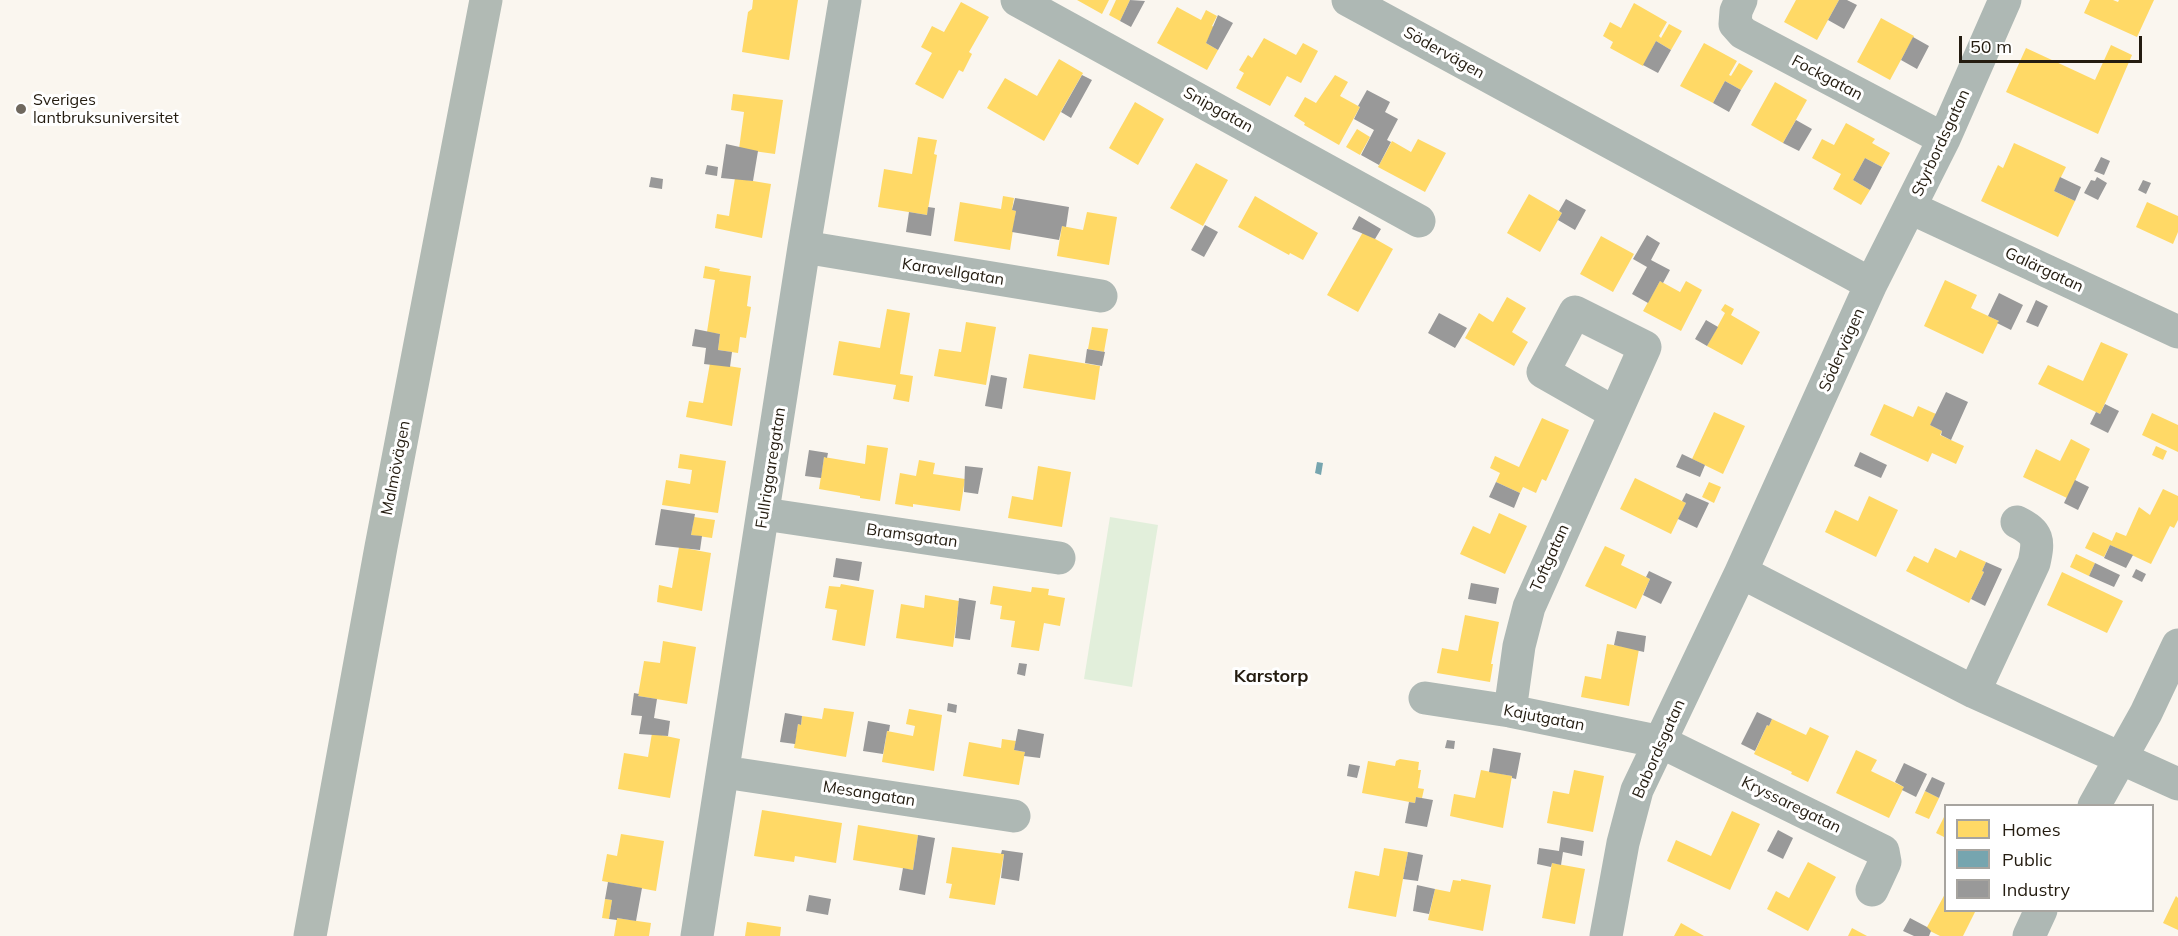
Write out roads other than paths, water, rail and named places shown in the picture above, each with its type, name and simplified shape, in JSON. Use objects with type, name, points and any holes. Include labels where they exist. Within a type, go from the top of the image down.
[{"type":"main road","name":"Malmövägen","points":[[310,936],[381,547],[486,0]]},
{"type":"street","name":"Fullriggaregatan","points":[[697,936],[804,247],[845,0]]},
{"type":"street","name":"Snipgatan","points":[[1017,0],[1419,221]]},
{"type":"street","name":"Södervägen","points":[[1348,0],[1871,284],[1741,572]]},
{"type":"street","name":"Fockgatan","points":[[1741,0],[1736,11],[1735,24],[1743,33],[1944,139]]},
{"type":"street","name":"Styrbordsgatan","points":[[1871,284],[1944,139],[2005,0]]},
{"type":"street","name":"Galärgatan","points":[[1911,208],[2178,332]]},
{"type":"street","name":"Karavellgatan","points":[[804,247],[1101,296]]},
{"type":"street","name":"Toftgatan","points":[[1510,711],[1520,646],[1529,607],[1615,412]]},
{"type":"street","name":"Bramsgatan","points":[[764,514],[1059,558]]},
{"type":"street","points":[[1974,692],[2034,563],[2039,543],[2031,529],[2017,522]]},
{"type":"street","points":[[1741,572],[1974,692],[2178,784]]},
{"type":"street","name":"Babordsgatan","points":[[1606,936],[1623,843],[1637,790],[1741,572]]},
{"type":"street","points":[[2095,804],[2146,713],[2178,645]]},
{"type":"street","name":"Kajutgatan","points":[[1425,698],[1510,711],[1661,742]]},
{"type":"street","name":"Kryssaregatan","points":[[1661,742],[1873,844],[1882,851],[1885,862],[1872,890]]},
{"type":"street","name":"Mesangatan","points":[[724,772],[1014,816]]},
{"type":"street","points":[[2029,936],[2040,912]]},
{"type":"place","name":"Sveriges lantbruksuniversitet","points":[[21,109]]},
{"type":"district","name":"Karstorp","points":[[1271,677]]}]
